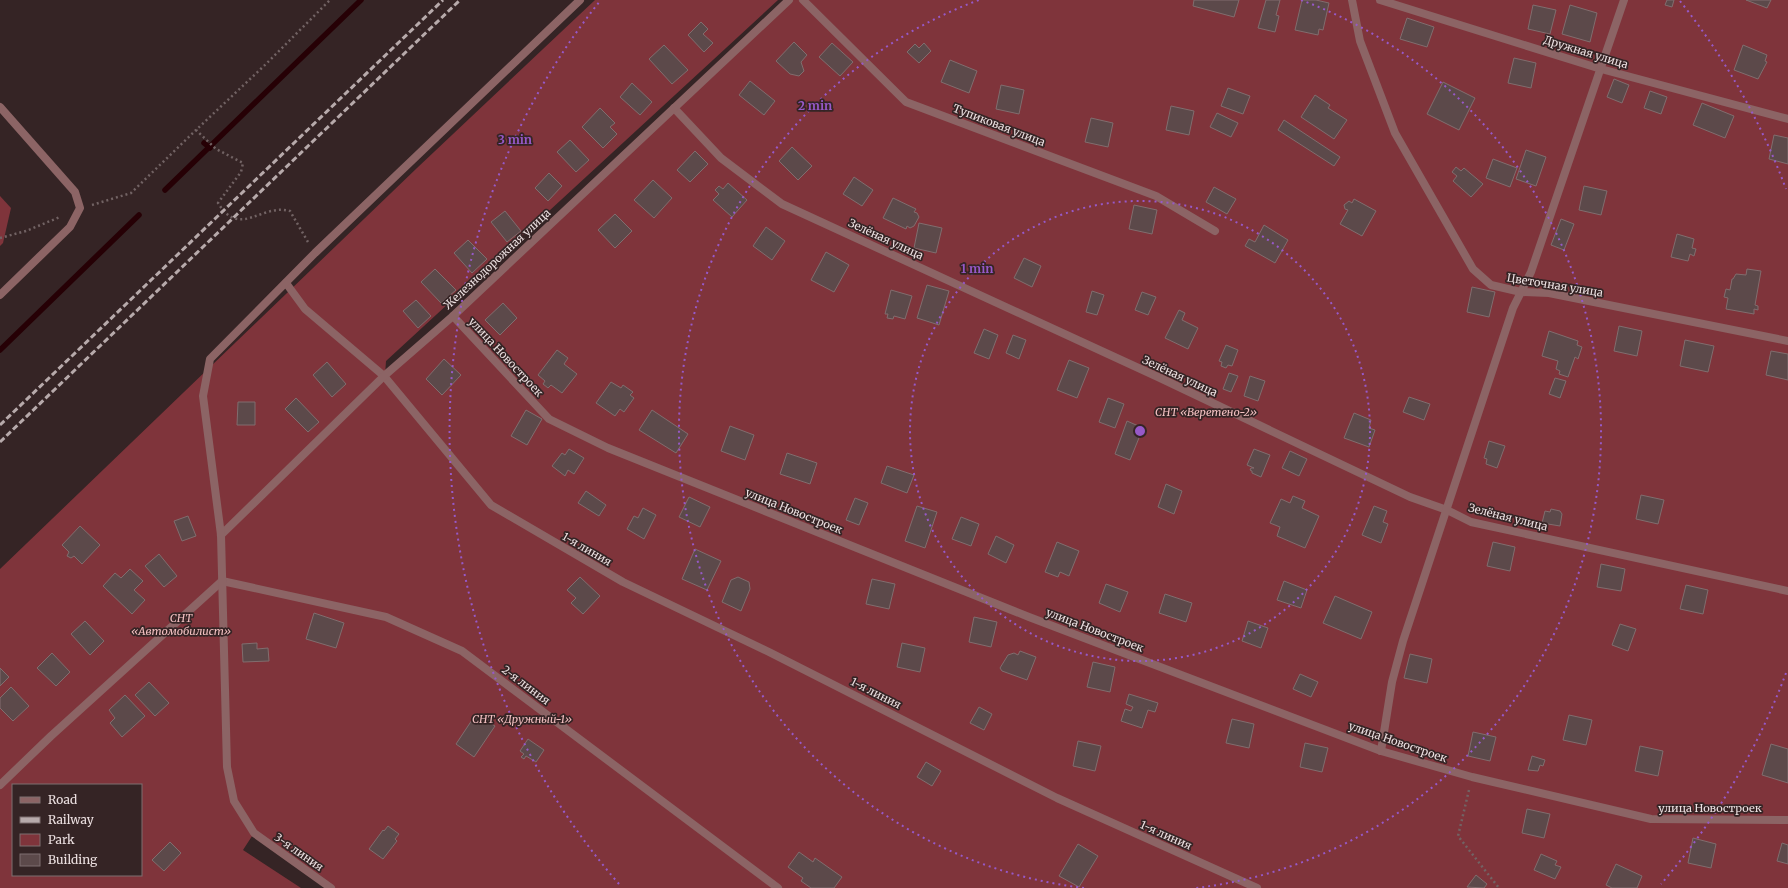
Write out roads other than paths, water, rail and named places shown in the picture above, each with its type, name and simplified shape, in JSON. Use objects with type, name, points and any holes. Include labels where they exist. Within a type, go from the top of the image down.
[{"type":"street","points":[[0,785],[51,736],[222,582],[221,535],[203,396],[210,359],[315,253],[580,0]]},
{"type":"street","name":"Железнодорожная улица","points":[[221,535],[384,376],[453,316],[789,0]]},
{"type":"street","name":"Тупиковая улица","points":[[803,0],[906,102],[1156,196],[1215,231]]},
{"type":"street","name":"Цветочная улица","points":[[1352,0],[1360,41],[1395,133],[1473,270],[1492,285],[1522,292],[1549,293],[1788,341]]},
{"type":"street","name":"Дружная улица","points":[[1380,0],[1601,69],[1788,119]]},
{"type":"street","points":[[1381,751],[1392,682],[1404,641],[1513,308],[1531,272],[1624,0]]},
{"type":"street","points":[[0,107],[76,192],[80,208],[70,227],[0,295]]},
{"type":"street","name":"Зелёная улица","points":[[674,108],[721,158],[782,204],[1158,377],[1410,497],[1447,510],[1471,522],[1788,591]]},
{"type":"street","name":"1-я линия","points":[[286,283],[305,309],[384,376],[491,504],[623,582],[769,652],[1057,798],[1257,888]]},
{"type":"street","name":"улица Новостроек","points":[[453,316],[548,419],[608,448],[1029,617],[1381,751],[1472,777],[1651,819],[1788,820]]},
{"type":"street","name":"3-я линия","points":[[222,582],[227,767],[234,802],[254,833],[331,888]]},
{"type":"street","name":"2-я линия","points":[[222,582],[386,617],[462,651],[778,888]]},
{"type":"waterway","points":[[165,190],[361,0]]},
{"type":"waterway","points":[[204,143],[210,148]]},
{"type":"waterway","points":[[0,350],[139,215]]},
{"type":"railway","points":[[0,425],[443,0]]},
{"type":"railway","points":[[0,442],[460,0]]},
{"type":"park label","name":"СНТ «Веретено-2»","points":[[1206,412]]},
{"type":"park label","name":"СНТ «Автомобилист»","points":[[181,624]]},
{"type":"park label","name":"СНТ «Дружный-1»","points":[[522,719]]}]
